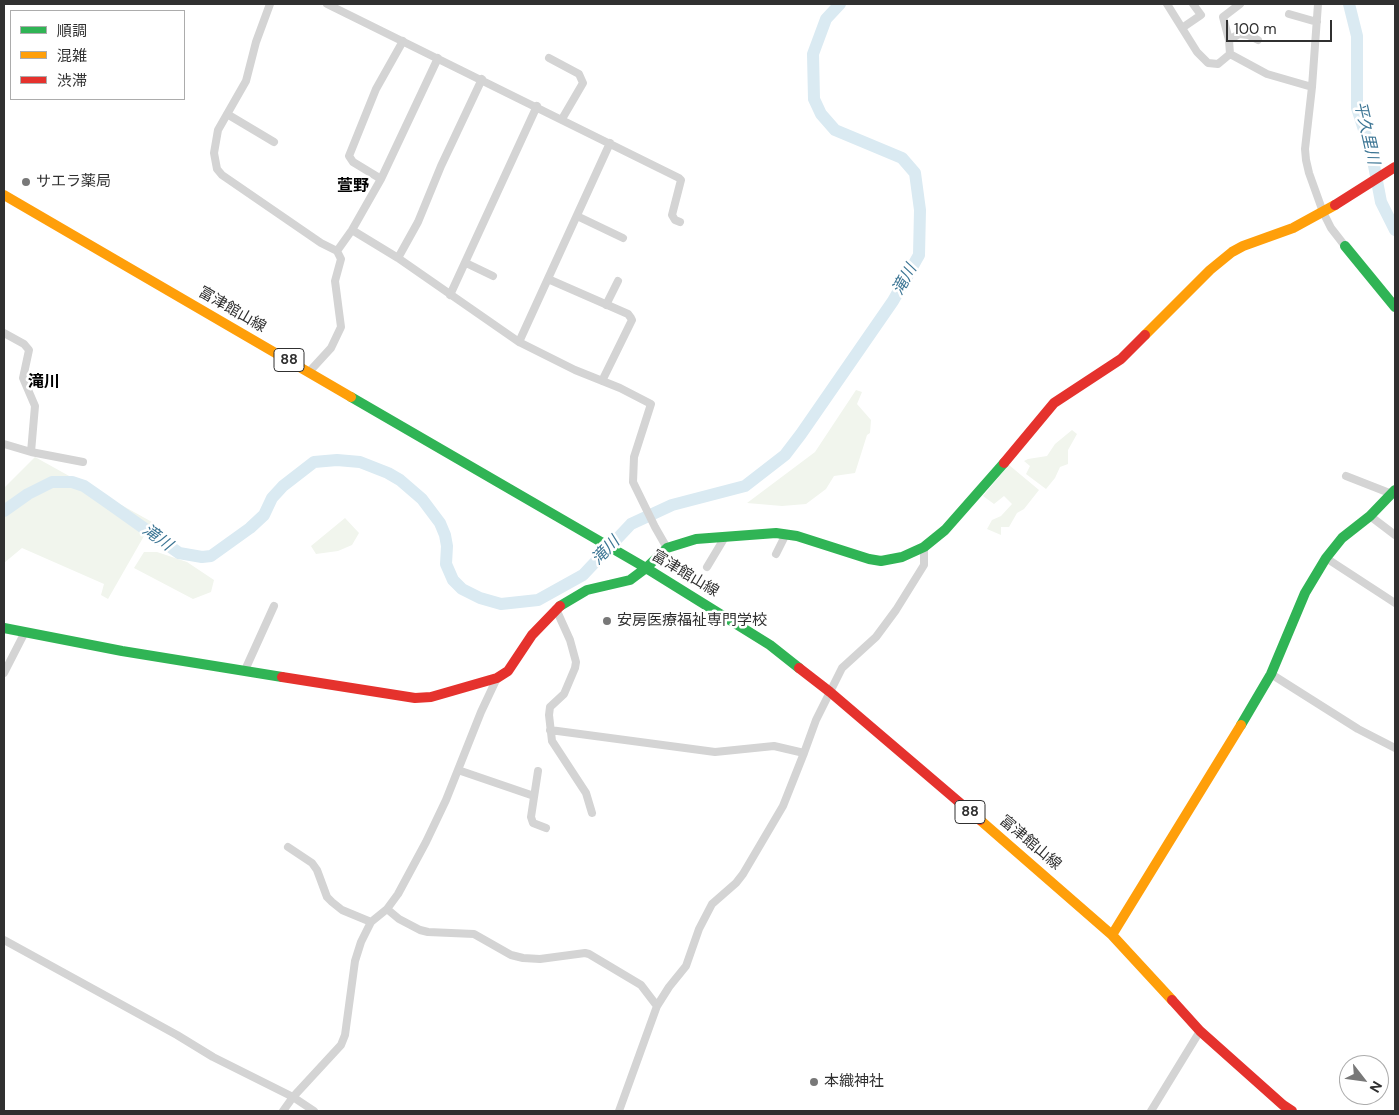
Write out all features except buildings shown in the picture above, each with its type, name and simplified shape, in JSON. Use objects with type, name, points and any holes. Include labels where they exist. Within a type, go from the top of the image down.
[{"type":"street","points":[[270,4],[256,42],[246,81],[218,130],[214,153],[217,169],[222,175],[321,243],[337,251],[341,259],[335,281],[341,327],[330,348],[309,372]]},
{"type":"street","points":[[327,4],[537,106],[682,180],[672,215],[675,220],[680,222]]},
{"type":"street","points":[[1167,4],[1197,52],[1208,63],[1218,64],[1230,54]]},
{"type":"street","points":[[1182,28],[1201,15],[1193,4]]},
{"type":"street","points":[[1230,54],[1229,40],[1223,17],[1240,4]]},
{"type":"street","points":[[1318,4],[1306,154],[1308,173],[1331,228],[1395,307]]},
{"type":"street","points":[[1289,14],[1317,22]]},
{"type":"street","points":[[1229,40],[1238,34],[1248,35],[1258,40]]},
{"type":"street","points":[[381,179],[353,162],[349,156],[376,89],[403,41]]},
{"type":"street","points":[[1230,54],[1267,74],[1312,87]]},
{"type":"street","points":[[337,251],[352,230],[381,179],[438,58]]},
{"type":"street","points":[[549,58],[579,74],[583,83],[562,119]]},
{"type":"street","points":[[398,258],[418,222],[441,166],[482,79]]},
{"type":"street","points":[[450,296],[537,106]]},
{"type":"street","points":[[228,114],[274,142]]},
{"type":"street","points":[[520,342],[610,143]]},
{"type":"street","points":[[4,628],[177,660],[364,691],[415,698],[431,697],[497,678],[508,671],[532,635],[556,609],[587,590],[630,580],[667,548],[696,539],[786,534],[858,556],[881,560],[902,557],[924,547],[945,530],[979,493],[1054,403],[1121,359],[1210,270],[1232,252],[1243,246],[1293,228],[1323,212],[1395,167]]},
{"type":"street","name":"富津館山線","points":[[4,195],[646,568],[762,640],[830,692],[1112,935],[1200,1031],[1248,1075],[1292,1111]]},
{"type":"street","points":[[578,216],[623,238]]},
{"type":"street","points":[[352,230],[398,258],[450,296],[520,342],[574,370],[651,404],[634,457],[634,482],[667,548]]},
{"type":"street","points":[[466,263],[493,276]]},
{"type":"street","points":[[548,279],[628,314],[632,320],[602,381]]},
{"type":"street","points":[[606,305],[618,282]]},
{"type":"street","points":[[4,333],[24,344],[29,350],[23,378],[35,406],[31,452]]},
{"type":"street","points":[[4,444],[31,452],[83,462]]},
{"type":"street","points":[[1112,935],[1271,674],[1305,593],[1326,558],[1342,538],[1370,516],[1394,492],[1346,476]]},
{"type":"street","points":[[1370,516],[1395,535]]},
{"type":"street","points":[[776,554],[786,534]]},
{"type":"street","points":[[707,567],[725,537]]},
{"type":"street","points":[[620,1111],[657,1006],[686,966],[699,929],[712,904],[736,883],[743,874],[783,806],[816,720],[842,668],[876,636],[896,610],[924,564],[924,547]]},
{"type":"street","points":[[1326,558],[1395,603]]},
{"type":"street","points":[[246,670],[274,606]]},
{"type":"street","points":[[556,609],[570,640],[576,662],[564,694],[550,707],[550,730],[552,741],[586,793],[592,813]]},
{"type":"street","points":[[4,673],[25,632]]},
{"type":"street","points":[[1271,674],[1358,729],[1395,748]]},
{"type":"street","points":[[283,1111],[293,1097],[341,1045],[345,1035],[355,962],[361,942],[371,922],[386,909],[398,894],[426,842],[497,678]]},
{"type":"street","points":[[550,730],[715,752],[774,746],[804,754]]},
{"type":"street","points":[[458,770],[534,796]]},
{"type":"street","points":[[538,771],[531,816],[533,822],[546,828]]},
{"type":"street","points":[[288,847],[312,863],[332,902],[342,910],[371,922]]},
{"type":"street","points":[[386,909],[399,919],[420,930],[474,934],[510,955],[522,958],[540,959],[589,954],[640,985],[657,1006]]},
{"type":"street","points":[[4,940],[177,1035],[213,1057],[293,1097],[314,1111]]},
{"type":"street","points":[[1150,1111],[1200,1031]]},
{"type":"shaded area","points":[[856,390],[862,392],[857,404],[871,420],[870,433],[867,435],[855,473],[834,476],[826,489],[806,504],[782,506],[747,503],[815,452]]},
{"type":"shaded area","points":[[1072,430],[1077,434],[1068,450],[1068,464],[1060,467],[1055,478],[1046,489],[1026,474],[1030,466],[1024,461],[1047,456],[1055,444]]},
{"type":"shaded area","points":[[35,457],[152,522],[108,599],[101,595],[104,584],[22,548],[4,563],[4,488]]},
{"type":"shaded area","points":[[1009,465],[1039,490],[1024,509],[1017,513],[1009,527],[1001,527],[1001,535],[987,529],[992,520],[1001,516],[1012,504],[1004,496],[994,504],[983,496]]},
{"type":"shaded area","points":[[345,518],[359,533],[352,545],[338,551],[316,554],[311,546]]},
{"type":"shaded area","points":[[144,552],[157,552],[187,562],[214,580],[211,592],[193,599],[134,568]]},
{"type":"waterway","name":"滝川","points":[[4,511],[28,494],[52,482],[72,482],[84,486],[179,553],[202,557],[211,556],[250,528],[264,515],[272,498],[283,486],[314,462],[337,460],[360,462],[400,480],[422,499],[440,523],[445,535],[447,546],[446,564],[453,580],[462,589],[480,598],[501,604],[538,600],[583,575],[631,524],[672,505],[745,486],[785,455],[801,434],[893,301],[919,255],[920,210],[915,173],[902,158],[835,130],[821,114],[814,99],[813,54],[826,19],[840,4]]},
{"type":"waterway","name":"平久里川","points":[[1349,4],[1357,36],[1357,108],[1372,155],[1381,202],[1395,230]]},
{"type":"traffic: fast","points":[[1345,246],[1395,307]]},
{"type":"traffic: fast","points":[[351,397],[646,568],[770,645],[799,668]]},
{"type":"traffic: fast","points":[[560,606],[587,590],[630,580],[667,548],[696,539],[776,533],[797,536],[869,559],[881,561],[902,557],[924,547],[945,530],[1004,463]]},
{"type":"traffic: fast","points":[[1241,725],[1271,674],[1305,593],[1326,558],[1342,538],[1370,516],[1395,490]]},
{"type":"traffic: fast","points":[[4,628],[122,651],[282,677]]},
{"type":"traffic: slow","points":[[4,195],[351,397]]},
{"type":"traffic: slow","points":[[1145,335],[1210,270],[1232,252],[1243,246],[1293,228],[1335,205]]},
{"type":"traffic: slow","points":[[1112,935],[1241,725]]},
{"type":"traffic: slow","points":[[980,820],[1112,935],[1172,1000]]},
{"type":"traffic: jam","points":[[1335,205],[1395,167]]},
{"type":"traffic: jam","points":[[1004,463],[1054,403],[1121,359],[1145,335]]},
{"type":"traffic: jam","points":[[282,677],[415,698],[431,697],[497,678],[508,671],[532,635],[560,606]]},
{"type":"traffic: jam","points":[[799,668],[830,692],[980,820]]},
{"type":"traffic: jam","points":[[1172,1000],[1200,1031],[1292,1111]]},
{"type":"place","name":"サエラ薬局","points":[[26,182]]},
{"type":"place","name":"安房医療福祉専門学校","points":[[607,621]]},
{"type":"place","name":"本織神社","points":[[814,1082]]},
{"type":"district","name":"萱野","points":[[353,187]]},
{"type":"district","name":"滝川","points":[[44,383]]}]
